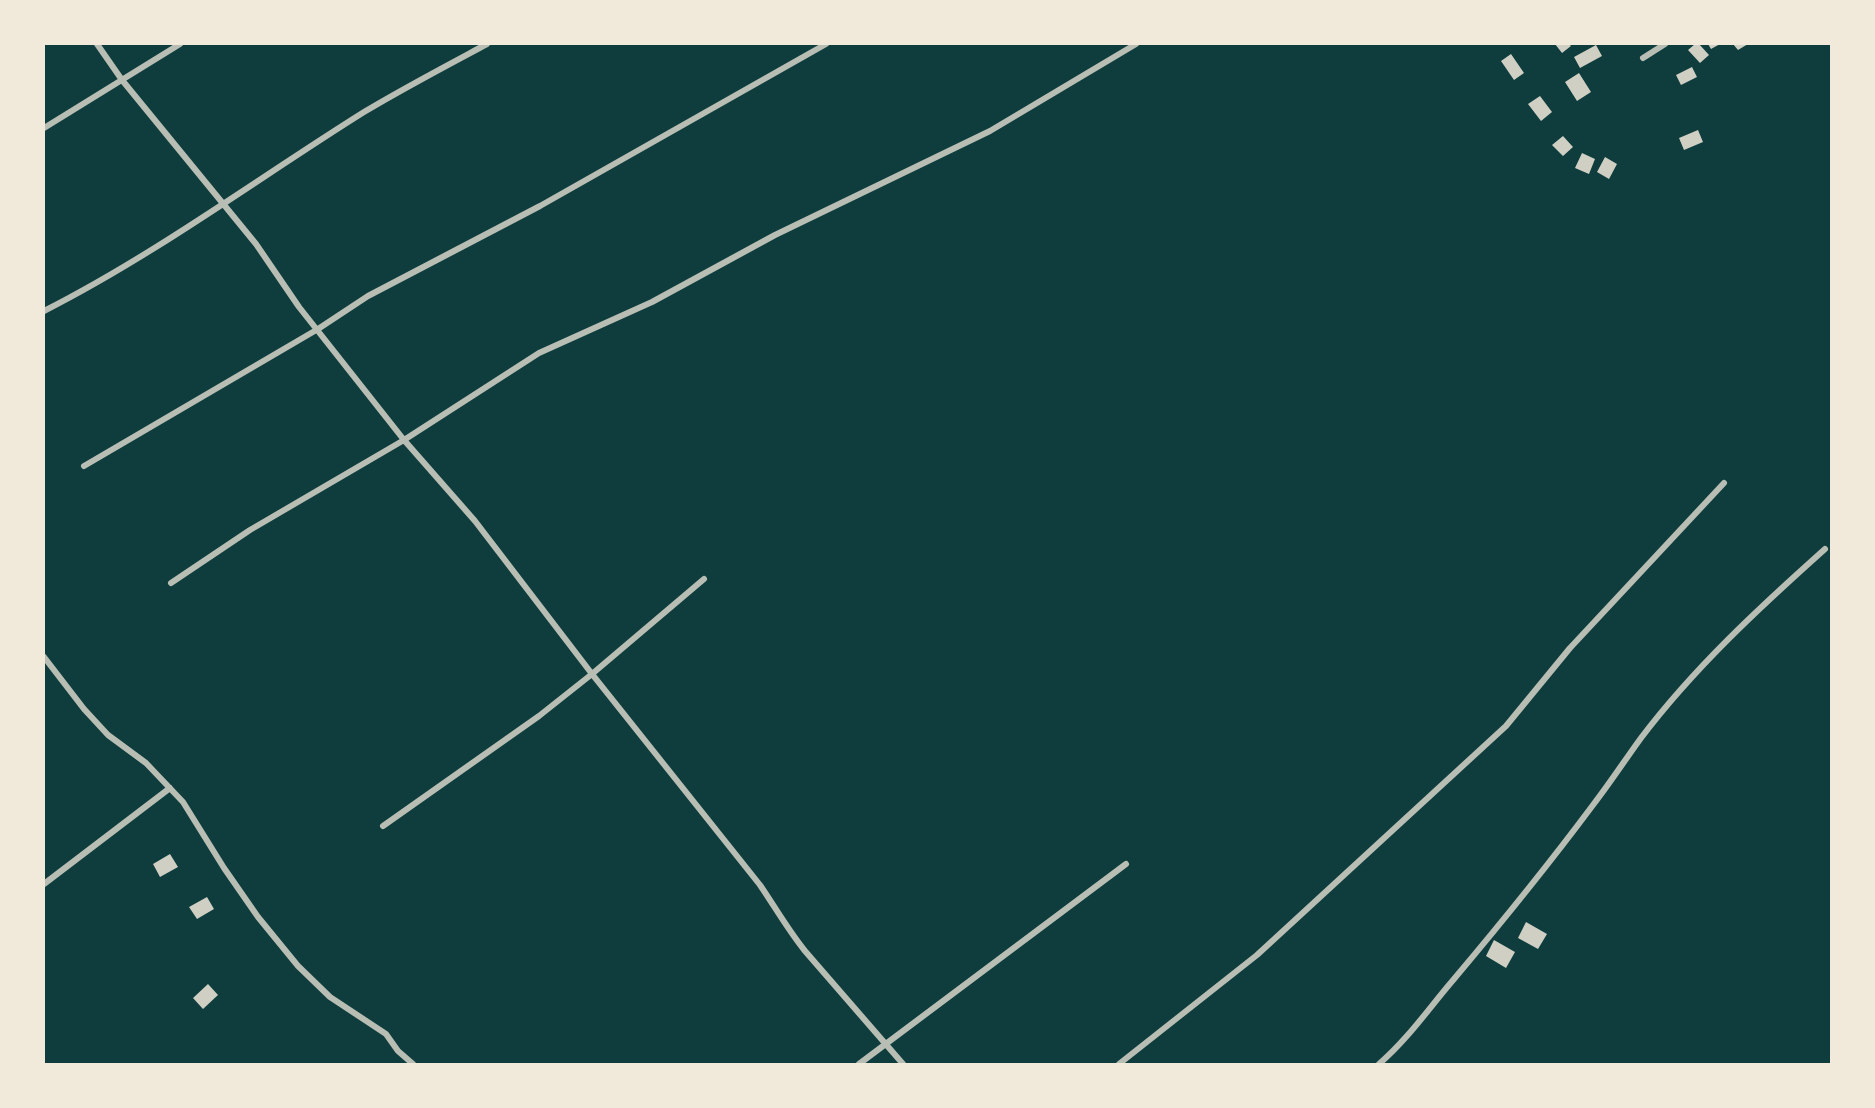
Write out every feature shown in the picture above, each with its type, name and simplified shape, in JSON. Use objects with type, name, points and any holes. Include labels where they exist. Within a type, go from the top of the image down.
[{"type":"street","points":[[97,44],[122,80],[256,244],[299,307],[404,440],[475,521],[592,674],[760,885],[783,917],[790,933],[903,1065]]},
{"type":"street","points":[[44,128],[180,44]]},
{"type":"street","points":[[44,311],[96,284],[365,112],[487,44]]},
{"type":"street","points":[[84,466],[318,329],[368,296],[540,206],[826,44]]},
{"type":"street","points":[[171,583],[250,530],[404,440],[539,353],[652,302],[796,224],[990,131],[1136,44]]},
{"type":"street","points":[[1643,58],[1665,44]]},
{"type":"street","points":[[1119,1065],[1265,948],[1506,726],[1570,648],[1724,483]]},
{"type":"street","points":[[1379,1065],[1420,1022],[1508,915],[1642,737],[1700,668],[1750,616],[1824,549]]},
{"type":"street","points":[[383,826],[539,716],[705,579]]},
{"type":"street","points":[[44,657],[84,710],[108,735],[146,763],[170,788],[194,818],[224,868],[258,917],[298,966],[330,997],[386,1034],[398,1051],[413,1065]]},
{"type":"street","points":[[44,884],[170,788]]},
{"type":"street","points":[[859,1065],[1126,864]]},
{"type":"building","points":[[1555,44],[1569,44],[1571,46],[1562,53]]},
{"type":"building","points":[[1695,44],[1699,44],[1709,55],[1700,63],[1688,50]]},
{"type":"building","points":[[1708,44],[1720,44],[1711,49]]},
{"type":"building","points":[[1733,44],[1748,44],[1738,50]]},
{"type":"building","points":[[1596,45],[1602,56],[1580,68],[1574,57]]},
{"type":"building","points":[[1511,54],[1524,73],[1514,80],[1501,61]]},
{"type":"building","points":[[1692,67],[1697,77],[1681,85],[1676,75]]},
{"type":"building","points":[[1579,73],[1591,92],[1577,101],[1565,82]]},
{"type":"building","points":[[1540,96],[1552,112],[1541,121],[1528,104]]},
{"type":"building","points":[[1698,130],[1703,142],[1684,150],[1679,138]]},
{"type":"building","points":[[1563,136],[1573,147],[1563,156],[1552,145]]},
{"type":"building","points":[[1582,153],[1595,159],[1589,174],[1575,168]]},
{"type":"building","points":[[1605,157],[1617,164],[1609,179],[1597,172]]},
{"type":"building","points":[[170,854],[178,867],[160,877],[153,864]]},
{"type":"building","points":[[207,897],[214,909],[197,919],[189,907]]},
{"type":"building","points":[[1526,922],[1547,934],[1538,949],[1518,938]]},
{"type":"building","points":[[1494,940],[1515,952],[1506,968],[1486,956]]},
{"type":"building","points":[[208,984],[218,995],[203,1009],[193,998]]}]
